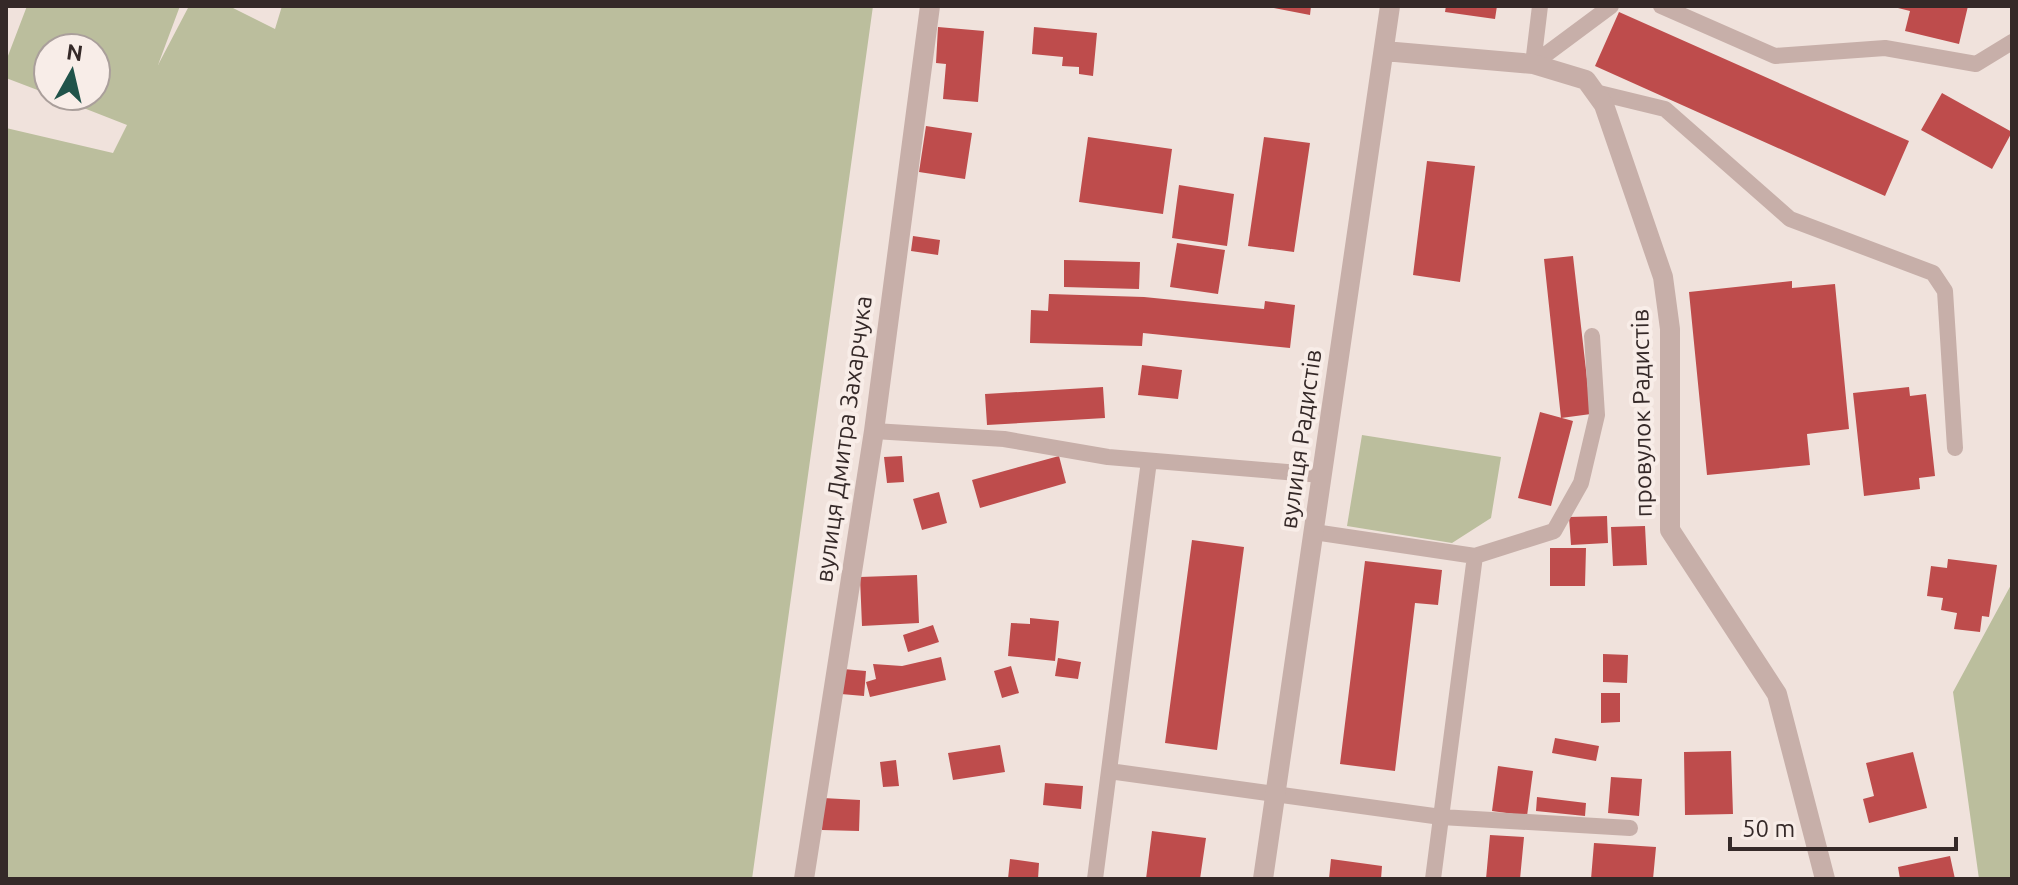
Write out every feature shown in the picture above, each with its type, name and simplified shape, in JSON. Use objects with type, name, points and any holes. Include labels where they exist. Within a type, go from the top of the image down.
[{"type":"street","name":"вулиця Дмитра Захарчука","points":[[804,879],[874,431],[930,6]]},
{"type":"street","name":"вулиця Радистів","points":[[1263,879],[1390,6]]},
{"type":"street","points":[[1384,51],[1533,64],[1586,80],[1595,92]]},
{"type":"street","name":"провулок Радистів","points":[[1595,92],[1604,105],[1663,277],[1670,329],[1670,530],[1777,694],[1825,879]]},
{"type":"lane","points":[[1533,64],[1540,6]]},
{"type":"lane","points":[[1533,64],[1611,6]]},
{"type":"lane","points":[[1661,6],[1775,56],[1885,48],[1976,64],[2012,42]]},
{"type":"lane","points":[[1595,92],[1665,109],[1790,219],[1933,273],[1945,291],[1955,448]]},
{"type":"lane","points":[[1314,532],[1475,556],[1554,531],[1581,483],[1597,415],[1592,336]]},
{"type":"lane","points":[[874,431],[1004,439],[1149,461],[1322,475]]},
{"type":"lane","points":[[1095,879],[1149,461]]},
{"type":"lane","points":[[1433,879],[1475,556]]},
{"type":"lane","points":[[1109,771],[1441,817],[1630,828]]},
{"type":"green space","points":[[27,6],[180,6],[158,65],[189,6],[229,6],[275,29],[282,6],[873,6],[752,879],[6,879],[6,128],[113,153],[127,125],[94,112],[112,112],[112,32],[32,32],[32,88],[6,78],[6,61]]},
{"type":"green space","points":[[1362,435],[1501,457],[1491,518],[1452,543],[1347,526]]},
{"type":"green space","points":[[2012,583],[2012,879],[1979,879],[1953,692]]},
{"type":"building","points":[[1263,6],[1311,6],[1310,15]]},
{"type":"building","points":[[1446,6],[1497,6],[1495,19],[1445,12]]},
{"type":"building","points":[[1968,6],[1959,44],[1905,31],[1910,11],[1894,7]]},
{"type":"building","points":[[1619,12],[1909,141],[1885,196],[1595,66]]},
{"type":"building","points":[[938,27],[984,31],[978,102],[943,99],[946,64],[936,63]]},
{"type":"building","points":[[1034,27],[1097,33],[1093,76],[1079,74],[1079,67],[1062,66],[1063,57],[1032,54]]},
{"type":"building","points":[[1942,93],[2012,132],[1992,169],[1921,130]]},
{"type":"building","points":[[926,126],[972,133],[965,179],[919,172]]},
{"type":"building","points":[[1088,137],[1172,149],[1163,214],[1079,202]]},
{"type":"building","points":[[1264,137],[1310,143],[1294,252],[1248,246]]},
{"type":"building","points":[[1427,161],[1475,166],[1460,282],[1413,275]]},
{"type":"building","points":[[1179,185],[1234,194],[1227,246],[1172,238]]},
{"type":"building","points":[[913,236],[940,240],[938,255],[911,251]]},
{"type":"building","points":[[1177,243],[1225,250],[1218,294],[1170,287]]},
{"type":"building","points":[[1573,256],[1591,414],[1561,418],[1544,259]]},
{"type":"building","points":[[1064,260],[1140,262],[1139,289],[1064,287]]},
{"type":"building","points":[[1792,281],[1792,288],[1835,284],[1849,429],[1807,434],[1810,465],[1707,475],[1689,292]]},
{"type":"building","points":[[1049,294],[1144,297],[1264,309],[1265,301],[1295,305],[1290,348],[1143,333],[1142,346],[1030,343],[1031,310],[1048,311]]},
{"type":"building","points":[[1142,365],[1182,370],[1178,399],[1138,395]]},
{"type":"building","points":[[1103,387],[1105,418],[987,425],[985,394]]},
{"type":"building","points":[[1909,387],[1910,396],[1926,394],[1935,476],[1919,478],[1920,489],[1864,496],[1853,393]]},
{"type":"building","points":[[1540,412],[1573,421],[1551,506],[1518,498]]},
{"type":"building","points":[[902,456],[904,482],[887,483],[884,457]]},
{"type":"building","points":[[1059,456],[1066,483],[980,508],[972,480]]},
{"type":"building","points":[[939,492],[947,523],[922,530],[913,499]]},
{"type":"building","points":[[1607,516],[1608,543],[1571,545],[1569,517]]},
{"type":"building","points":[[1645,526],[1647,565],[1613,566],[1611,527]]},
{"type":"building","points":[[1192,540],[1244,547],[1217,750],[1165,743]]},
{"type":"building","points":[[1550,548],[1586,548],[1585,586],[1550,586]]},
{"type":"building","points":[[1948,559],[1997,565],[1989,617],[1982,616],[1980,632],[1954,629],[1957,613],[1941,610],[1943,598],[1927,596],[1931,566],[1947,568]]},
{"type":"building","points":[[1365,561],[1442,570],[1438,605],[1415,603],[1395,771],[1340,764]]},
{"type":"building","points":[[917,575],[919,623],[862,626],[860,577]]},
{"type":"building","points":[[1030,618],[1059,621],[1055,661],[1008,656],[1011,623],[1030,624]]},
{"type":"building","points":[[933,625],[939,642],[908,652],[903,635]]},
{"type":"building","points":[[1603,654],[1628,655],[1627,683],[1603,682]]},
{"type":"building","points":[[941,657],[946,680],[870,697],[866,682],[876,679],[873,664],[902,666]]},
{"type":"building","points":[[1058,658],[1081,662],[1078,679],[1055,676]]},
{"type":"building","points":[[1011,666],[1019,693],[1002,698],[994,671]]},
{"type":"building","points":[[843,669],[866,671],[864,696],[841,694]]},
{"type":"building","points":[[1601,693],[1620,693],[1620,722],[1601,723]]},
{"type":"building","points":[[1555,738],[1599,746],[1596,761],[1552,753]]},
{"type":"building","points":[[1000,745],[1005,772],[953,780],[948,753]]},
{"type":"building","points":[[1731,751],[1733,814],[1685,815],[1684,752]]},
{"type":"building","points":[[1913,752],[1927,808],[1869,823],[1863,799],[1874,796],[1866,763]]},
{"type":"building","points":[[896,760],[899,786],[883,787],[880,762]]},
{"type":"building","points":[[1498,766],[1533,771],[1527,816],[1492,811]]},
{"type":"building","points":[[1611,777],[1642,779],[1639,816],[1608,813]]},
{"type":"building","points":[[1045,783],[1083,786],[1081,809],[1043,805]]},
{"type":"building","points":[[1537,797],[1586,803],[1585,816],[1536,811]]},
{"type":"building","points":[[823,798],[860,800],[859,831],[822,830]]},
{"type":"building","points":[[1152,831],[1206,838],[1200,879],[1146,879]]},
{"type":"building","points":[[1490,835],[1524,837],[1520,879],[1486,879]]},
{"type":"building","points":[[1594,843],[1656,847],[1653,879],[1591,879]]},
{"type":"building","points":[[1950,856],[1955,879],[1900,879],[1898,867]]},
{"type":"building","points":[[1010,859],[1039,863],[1038,879],[1008,879]]},
{"type":"building","points":[[1331,859],[1382,866],[1381,879],[1329,879]]}]
